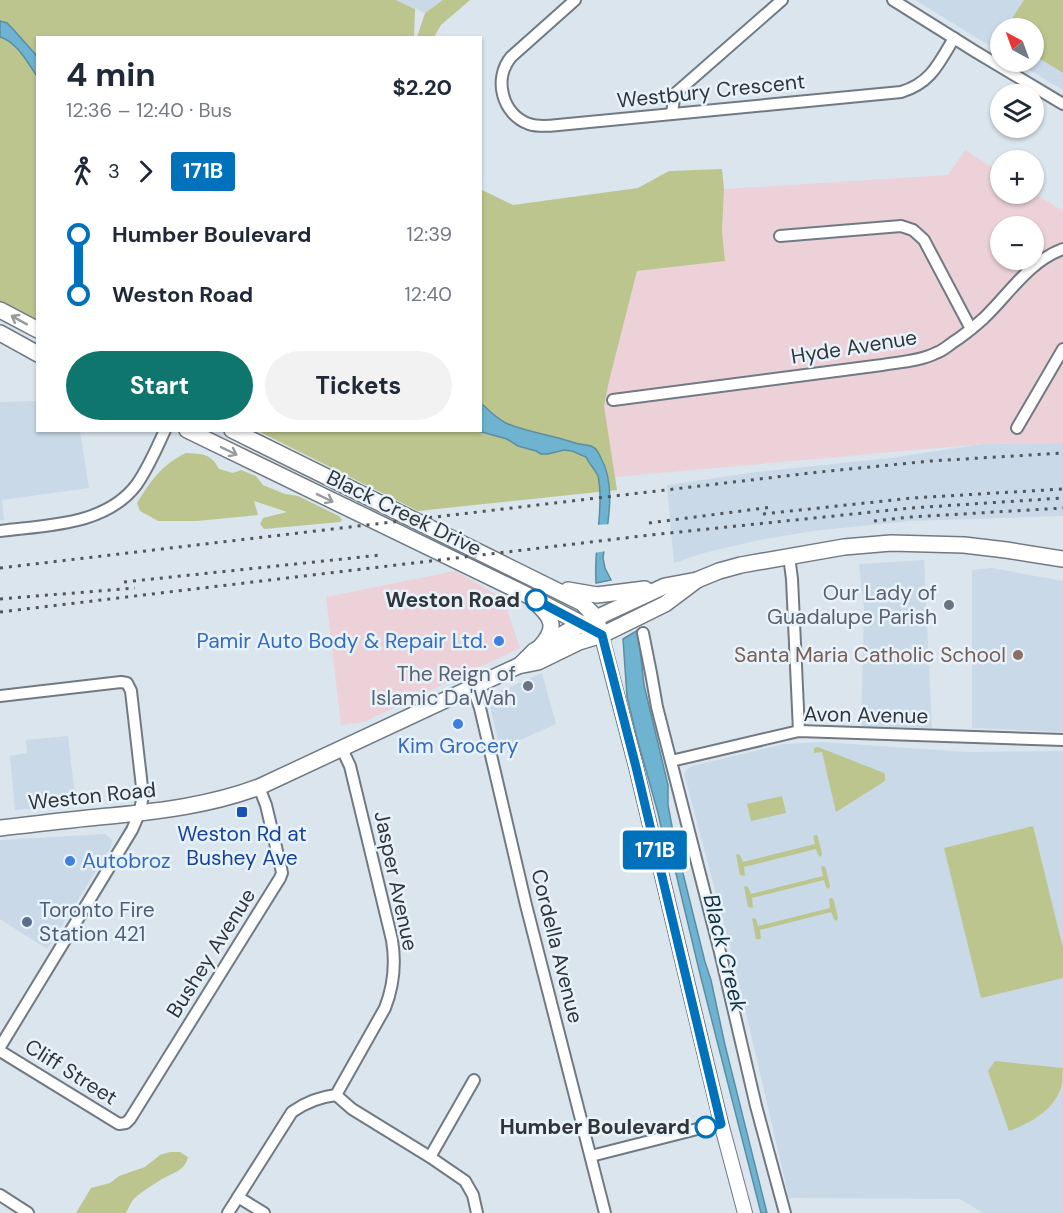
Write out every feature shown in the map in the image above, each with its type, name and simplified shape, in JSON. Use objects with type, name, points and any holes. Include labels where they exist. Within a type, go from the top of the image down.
[{"type":"main road","points":[[0,310],[36,329]]},
{"type":"main road","points":[[0,333],[36,353]]},
{"type":"main road","name":"Black Creek Drive","points":[[191,432],[593,627]]},
{"type":"main road","name":"Black Creek Drive","points":[[236,432],[582,603],[593,627]]},
{"type":"main road","name":"Weston Road","points":[[0,828],[139,814],[207,803],[259,787],[518,666],[538,662],[579,642],[593,627],[665,586],[697,580],[741,565],[844,547],[891,543],[964,545],[1006,549],[1063,559]]},
{"type":"main road","name":"Weston Road","points":[[518,666],[534,651],[568,632],[593,627],[665,604],[697,580]]},
{"type":"main road","points":[[537,581],[597,595],[665,586]]},
{"type":"main road","points":[[527,595],[547,613],[550,619],[551,627],[547,637],[543,644],[534,651]]},
{"type":"street","name":"Westbury Crescent","points":[[575,0],[511,57],[505,66],[501,86],[503,96],[508,107],[527,124],[552,126],[901,92],[926,79],[954,38]]},
{"type":"street","points":[[672,114],[677,92],[782,0]]},
{"type":"street","points":[[893,0],[1063,104]]},
{"type":"street","points":[[780,236],[901,226],[913,230],[924,240],[932,253],[970,329]]},
{"type":"street","name":"Hyde Avenue","points":[[614,400],[882,366],[937,353],[984,318],[1023,274],[1035,264],[1063,249]]},
{"type":"street","points":[[1017,428],[1063,349]]},
{"type":"street","points":[[0,531],[81,520],[99,514],[121,500],[136,485],[164,432]]},
{"type":"street","points":[[789,556],[799,731]]},
{"type":"street","points":[[593,627],[636,767],[721,1124],[745,1213]]},
{"type":"street","points":[[643,633],[657,707],[720,952],[756,1106],[785,1213]]},
{"type":"street","points":[[0,696],[126,683],[131,691],[143,796],[132,830],[0,1049]]},
{"type":"street","name":"Cordella Avenue","points":[[473,688],[605,1213]]},
{"type":"street","name":"Avon Avenue","points":[[671,761],[799,731],[1063,740]]},
{"type":"street","name":"Jasper Avenue","points":[[336,1095],[385,1008],[394,978],[392,940],[350,766],[342,749]]},
{"type":"street","name":"Bushey Avenue","points":[[122,1124],[130,1119],[280,878],[281,867],[269,816],[259,787]]},
{"type":"street","name":"Cliff Street","points":[[0,1049],[122,1124]]},
{"type":"street","points":[[430,1157],[474,1080]]},
{"type":"street","points":[[228,1213],[292,1112],[303,1104],[320,1097],[336,1095],[352,1109],[465,1181],[477,1213]]},
{"type":"street","points":[[591,1156],[721,1124]]},
{"type":"street","points":[[0,1195],[28,1213]]},
{"type":"street","points":[[238,1197],[264,1213]]},
{"type":"shaded area","points":[[396,0],[443,0],[425,13]]},
{"type":"shaded area","points":[[915,0],[1063,0],[1063,90],[1033,72],[1044,72],[1044,18],[990,18],[990,46]]},
{"type":"shaded area","points":[[965,150],[990,166],[990,204],[1044,204],[1044,199],[1063,211],[1063,443],[983,444],[615,477],[603,406],[637,271],[725,260],[722,231],[724,189],[948,175]]},
{"type":"shaded area","points":[[36,401],[36,432],[80,432],[89,488],[2,500],[4,520],[0,520],[0,402]]},
{"type":"shaded area","points":[[1063,443],[1063,516],[910,521],[812,531],[759,540],[704,553],[674,563],[667,485],[757,472],[890,458],[983,444]]},
{"type":"shaded area","points":[[924,560],[932,728],[861,726],[864,609],[859,564]]},
{"type":"shaded area","name":"Santa Maria Catholic School","points":[[992,568],[1063,581],[1063,732],[972,728],[972,570]]},
{"type":"shaded area","points":[[455,571],[503,598],[520,648],[364,722],[341,725],[326,597]]},
{"type":"shaded area","points":[[542,673],[556,724],[500,749],[488,697]]},
{"type":"shaded area","points":[[68,736],[76,805],[15,810],[10,756],[27,753],[26,740]]},
{"type":"shaded area","points":[[822,742],[967,752],[1063,751],[1063,1213],[983,1213],[960,1199],[789,1198],[733,957],[684,774],[692,766],[784,744]]},
{"type":"shaded area","points":[[105,834],[112,840],[111,847],[47,949],[0,919],[0,840]]},
{"type":"green space","points":[[0,0],[396,0],[415,9],[414,36],[36,36],[36,322],[0,302]]},
{"type":"green space","points":[[443,0],[470,0],[441,25],[435,36],[417,36],[425,13]]},
{"type":"green space","points":[[1024,0],[1063,0],[1063,73],[1044,61],[1044,18],[1012,18]]},
{"type":"green space","points":[[722,169],[724,189],[722,231],[725,261],[637,271],[604,406],[617,490],[418,511],[260,432],[482,432],[482,190],[513,205],[638,188],[669,171]]},
{"type":"green space","points":[[186,453],[209,457],[219,469],[233,473],[241,470],[256,476],[263,485],[285,494],[298,496],[339,516],[342,520],[264,529],[260,524],[263,518],[287,512],[254,501],[258,515],[197,521],[158,521],[140,511],[137,503],[152,481],[163,468]]},
{"type":"green space","points":[[818,747],[884,773],[885,781],[836,812],[822,752],[814,753],[814,748]]},
{"type":"green space","points":[[782,796],[786,813],[751,821],[747,804]]},
{"type":"green space","points":[[1033,826],[1063,948],[1063,978],[981,998],[944,848]]},
{"type":"green space","points":[[813,836],[818,837],[821,857],[816,849],[744,867],[745,875],[740,875],[736,854],[740,855],[743,862],[815,844]]},
{"type":"green space","points":[[821,867],[826,869],[829,889],[824,880],[752,898],[753,907],[748,907],[744,886],[748,887],[751,894],[823,876]]},
{"type":"green space","points":[[829,899],[834,901],[838,918],[836,921],[831,912],[760,930],[761,939],[756,939],[752,918],[756,919],[758,926],[830,908]]},
{"type":"green space","points":[[995,1061],[1063,1068],[1062,1086],[1047,1110],[1009,1131],[988,1071]]},
{"type":"green space","points":[[180,1152],[188,1157],[185,1165],[139,1195],[133,1200],[126,1213],[76,1213],[91,1188],[110,1183],[119,1176],[145,1167],[160,1155]]},
{"type":"water","points":[[0,21],[7,23],[36,55],[36,75],[17,48],[0,37]]},
{"type":"water","points":[[482,406],[508,424],[577,444],[589,445],[597,450],[609,481],[610,507],[603,558],[611,580],[596,583],[600,488],[598,476],[586,457],[564,450],[541,454],[518,446],[507,439],[482,432]]},
{"type":"water","points":[[638,630],[644,685],[668,785],[668,805],[674,837],[767,1213],[761,1213],[668,840],[663,836],[627,697],[623,639]]},
{"type":"pier","points":[[610,524],[607,551],[593,553],[596,525]]},
{"type":"railway","points":[[0,568],[819,472],[931,461],[1063,453]]},
{"type":"railway","points":[[763,514],[912,498],[1063,489]]},
{"type":"railway","points":[[0,612],[650,535],[911,508],[1063,498]]},
{"type":"railway","points":[[649,523],[772,507]]},
{"type":"railway","points":[[874,521],[1063,508]]},
{"type":"railway","points":[[124,582],[381,555]]},
{"type":"railway","points":[[0,599],[135,588]]},
{"type":"bus line","name":"171B","points":[[536,600],[602,635],[636,767],[721,1124],[706,1127]]},
{"type":"place","name":"Weston Road","points":[[536,600]]},
{"type":"place","name":"Our Lady of Guadalupe Parish","points":[[949,605]]},
{"type":"place","name":"Pamir Auto Body & Repair Ltd.","points":[[499,641]]},
{"type":"place","name":"Santa Maria Catholic School","points":[[1018,655]]},
{"type":"place","name":"The Reign of Islamic Da'Wah","points":[[528,686]]},
{"type":"place","name":"Kim Grocery","points":[[458,724]]},
{"type":"place","name":"Weston Rd at Bushey Ave","points":[[242,812]]},
{"type":"place","name":"Autobroz","points":[[70,861]]},
{"type":"place","name":"Toronto Fire Station 421","points":[[27,922]]},
{"type":"place","name":"Humber Boulevard","points":[[706,1127]]},
{"type":"water label","name":"Black Creek","points":[[725,953]]}]
